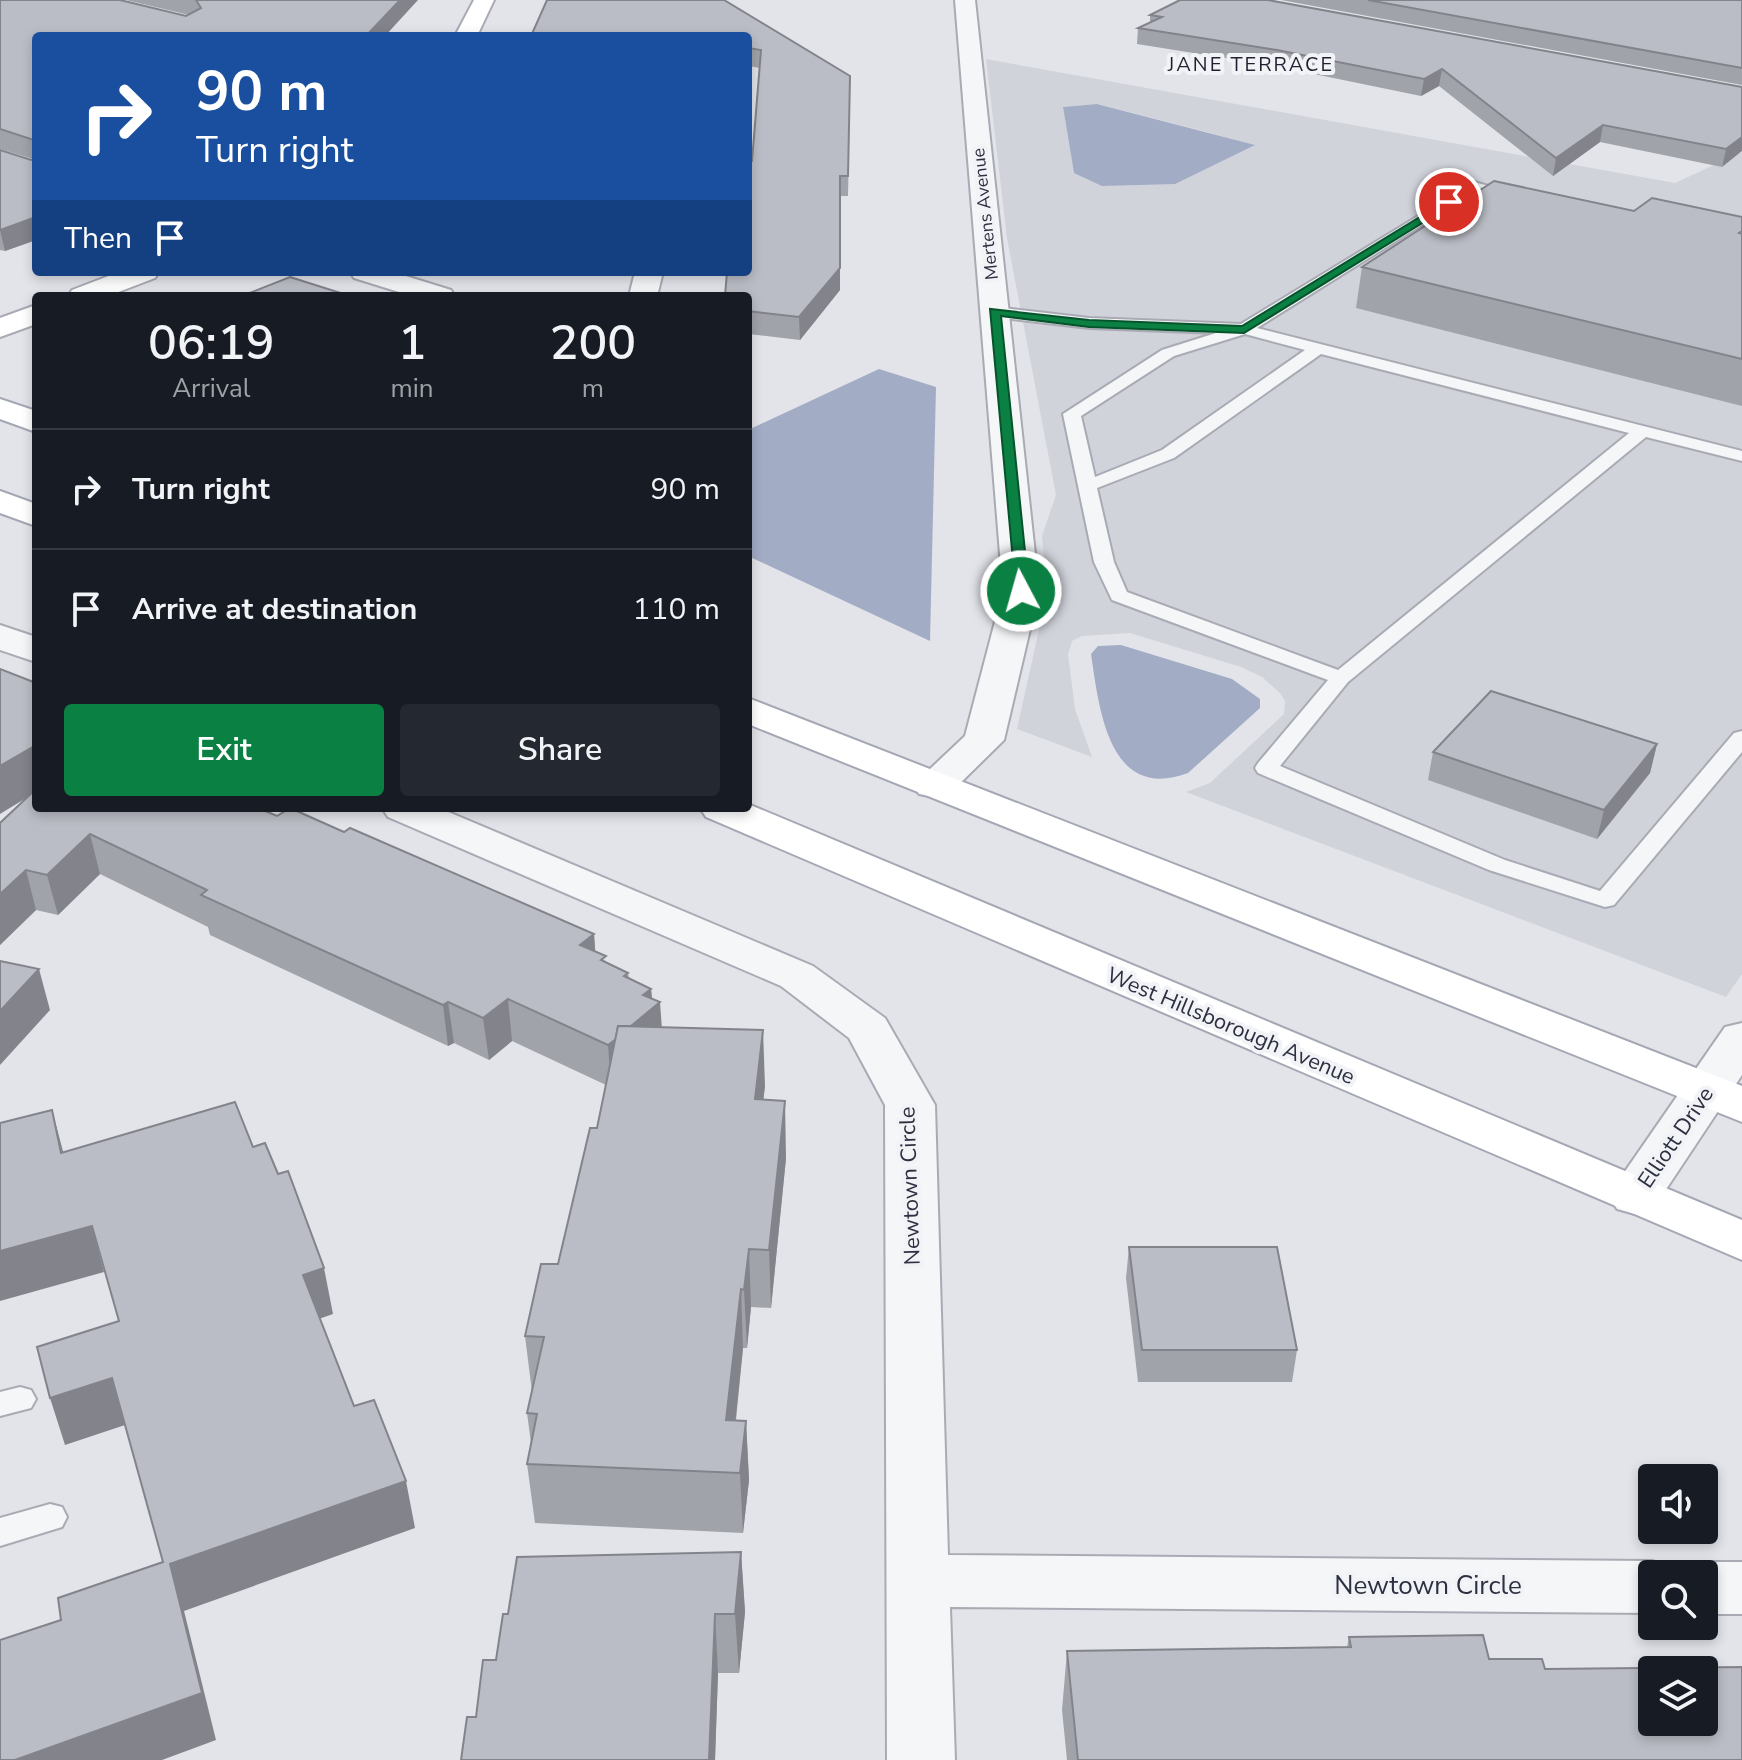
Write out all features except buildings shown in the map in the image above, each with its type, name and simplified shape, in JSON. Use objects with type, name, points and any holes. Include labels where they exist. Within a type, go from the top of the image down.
[{"type":"main road","points":[[468,32],[484,0]]},
{"type":"main road","points":[[92,292],[134,276]]},
{"type":"main road","points":[[0,328],[32,316]]},
{"type":"main road","points":[[0,408],[32,420]]},
{"type":"main road","points":[[0,501],[32,514]]},
{"type":"main road","points":[[752,712],[1724,1098]]},
{"type":"main road","name":"West Hillsborough Avenue","points":[[730,812],[1742,1241]]},
{"type":"street","name":"Mertens Avenue","points":[[934,785],[984,740],[1021,591],[965,0]]},
{"type":"street","points":[[377,276],[428,292]]},
{"type":"street","points":[[0,636],[32,649]]},
{"type":"street","name":"Newtown Circle","points":[[412,812],[797,976],[868,1029],[910,1105],[921,1760]]},
{"type":"street","name":"Elliott Drive","points":[[1635,1196],[1724,1098],[1742,1038]]},
{"type":"street","name":"Newtown Circle","points":[[916,1581],[1638,1587]]},
{"type":"street","points":[[1718,1588],[1742,1588]]},
{"type":"lane","points":[[1341,678],[1119,596],[1104,562],[1072,414],[1168,353],[1244,329],[1474,186],[1534,199]]},
{"type":"lane","points":[[995,312],[1089,323],[1244,329],[1742,456]]},
{"type":"lane","points":[[1087,486],[1168,454],[1318,348]]},
{"type":"lane","points":[[1642,431],[1341,678],[1266,768],[1497,865],[1605,900],[1742,738]]},
{"type":"lane","points":[[0,1532],[50,1517]]},
{"type":"shaded area","points":[[986,59],[1675,183],[1742,152],[1742,974],[1726,997],[1186,792],[1210,783],[1284,714],[1285,701],[1280,693],[1262,677],[1241,667],[1130,633],[1082,636],[1072,641],[1068,654],[1075,709],[1092,757],[1017,729],[1047,593],[1042,536],[1056,495],[1007,238]],"holes":[[[1098,104],[1254,145],[1074,173],[1063,107]]]},
{"type":"water","points":[[1097,104],[1255,145],[1175,184],[1102,186],[1074,173],[1063,107]]},
{"type":"water","points":[[879,369],[936,387],[930,641],[752,558],[752,428]]},
{"type":"water","points":[[1121,645],[1232,679],[1260,699],[1260,708],[1188,773],[1161,779],[1140,775],[1124,763],[1112,745],[1094,676],[1091,654],[1098,646]]},
{"type":"district","name":"JANE TERRACE","points":[[1251,64]]},
{"type":"route","points":[[1021,591],[995,312],[1089,323],[1244,329],[1449,202]]}]
